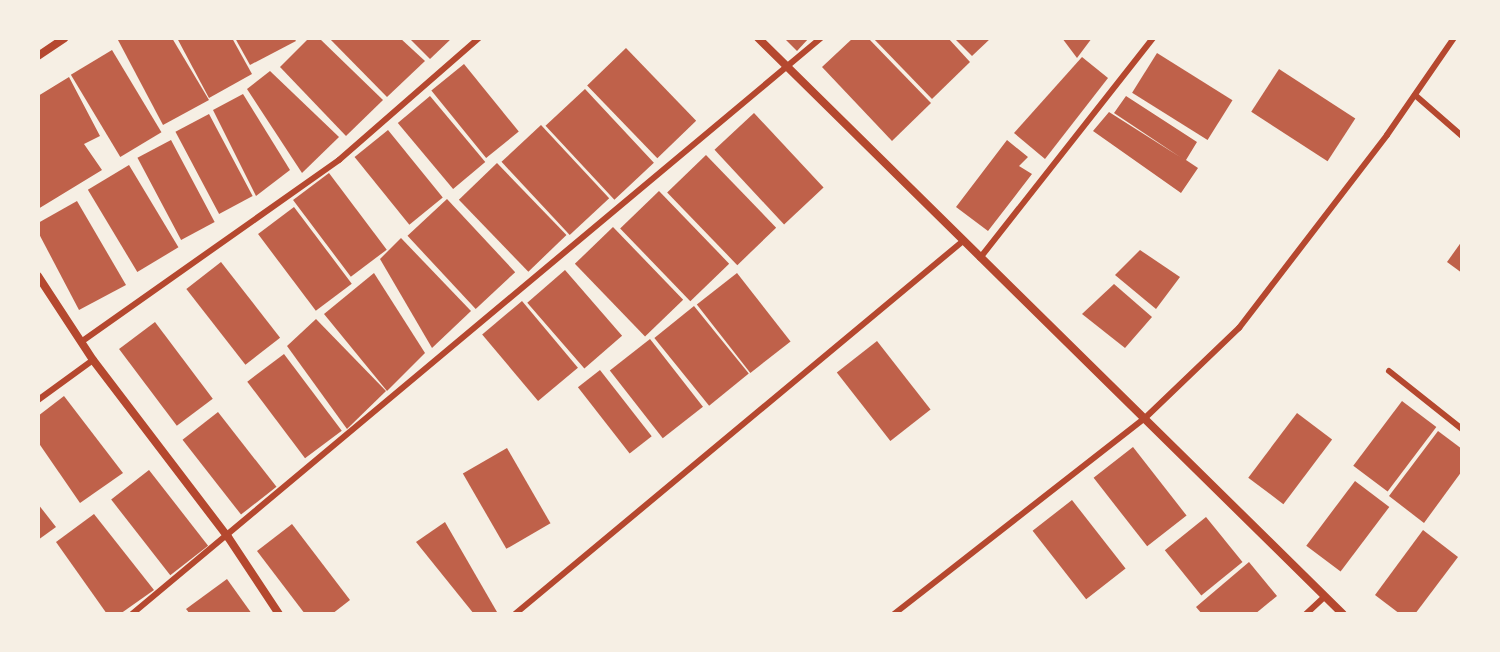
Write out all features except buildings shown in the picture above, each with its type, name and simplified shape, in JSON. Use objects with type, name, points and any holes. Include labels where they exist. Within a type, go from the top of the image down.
[{"type":"street","points":[[38,56],[65,38]]},
{"type":"street","points":[[758,38],[1343,614]]},
{"type":"street","points":[[38,276],[93,360],[228,537],[279,614]]},
{"type":"lane","points":[[81,342],[339,160],[479,38]]},
{"type":"lane","points":[[132,614],[789,69],[821,38]]},
{"type":"lane","points":[[980,258],[1153,38]]},
{"type":"lane","points":[[894,614],[1144,419],[1239,328],[1415,95],[1454,38]]},
{"type":"lane","points":[[1415,95],[1462,136]]},
{"type":"lane","points":[[515,614],[963,241]]},
{"type":"lane","points":[[38,400],[93,360]]},
{"type":"lane","points":[[1389,371],[1462,429]]},
{"type":"lane","points":[[1306,614],[1325,596]]}]
